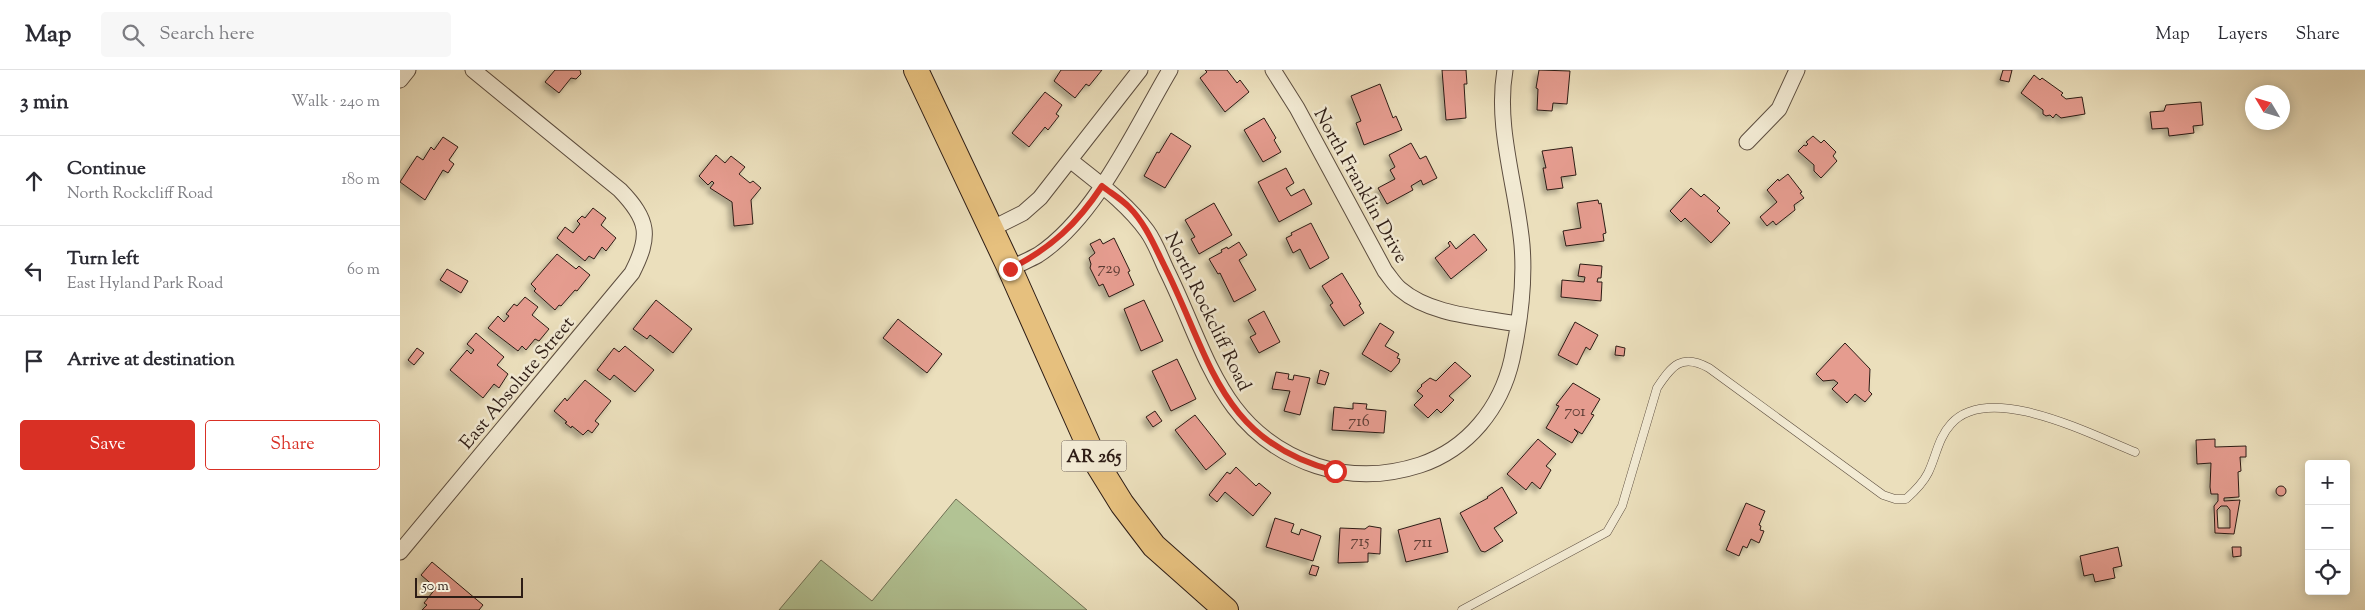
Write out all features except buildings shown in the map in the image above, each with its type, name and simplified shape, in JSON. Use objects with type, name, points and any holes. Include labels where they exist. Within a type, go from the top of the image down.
[{"type":"main road","name":"AR 265","points":[[916,70],[1010,269],[1096,462],[1122,504],[1154,546],[1226,610]]},
{"type":"street","points":[[400,80],[408,70]]},
{"type":"street","name":"East Absolute Street","points":[[400,552],[632,273],[643,252],[644,228],[637,208],[620,190],[473,70]]},
{"type":"street","points":[[991,229],[1023,213],[1040,198],[1140,70]]},
{"type":"street","points":[[1010,269],[1038,255],[1062,235],[1087,209],[1170,70]]},
{"type":"street","name":"North Franklin Drive","points":[[1273,70],[1297,108],[1385,271],[1400,289],[1419,301],[1442,310],[1517,324]]},
{"type":"street","name":"North Rockcliff Road","points":[[1070,160],[1129,207],[1148,233],[1178,293],[1215,379],[1227,400],[1266,441],[1287,453],[1322,467],[1374,474],[1399,471],[1437,459],[1473,433],[1489,414],[1501,393],[1512,359],[1523,283],[1522,244],[1503,116],[1502,87],[1504,70]]},
{"type":"street","points":[[1747,142],[1779,109],[1797,70]]},
{"type":"lane","points":[[1462,610],[1607,532],[1622,506],[1657,388],[1667,373],[1677,364],[1687,360],[1698,362],[1709,368],[1883,495],[1895,499],[1906,499],[1918,488],[1928,473],[1944,432],[1952,422],[1966,413],[1982,409],[2005,407],[2026,410],[2135,452]]},
{"type":"green space","points":[[956,499],[1087,610],[779,610],[821,560],[872,601]]},
{"type":"route","points":[[1010,269],[1038,255],[1062,235],[1087,209],[1102,186],[1129,207],[1148,233],[1178,293],[1215,379],[1227,400],[1266,441],[1309,463],[1335,471]]}]
